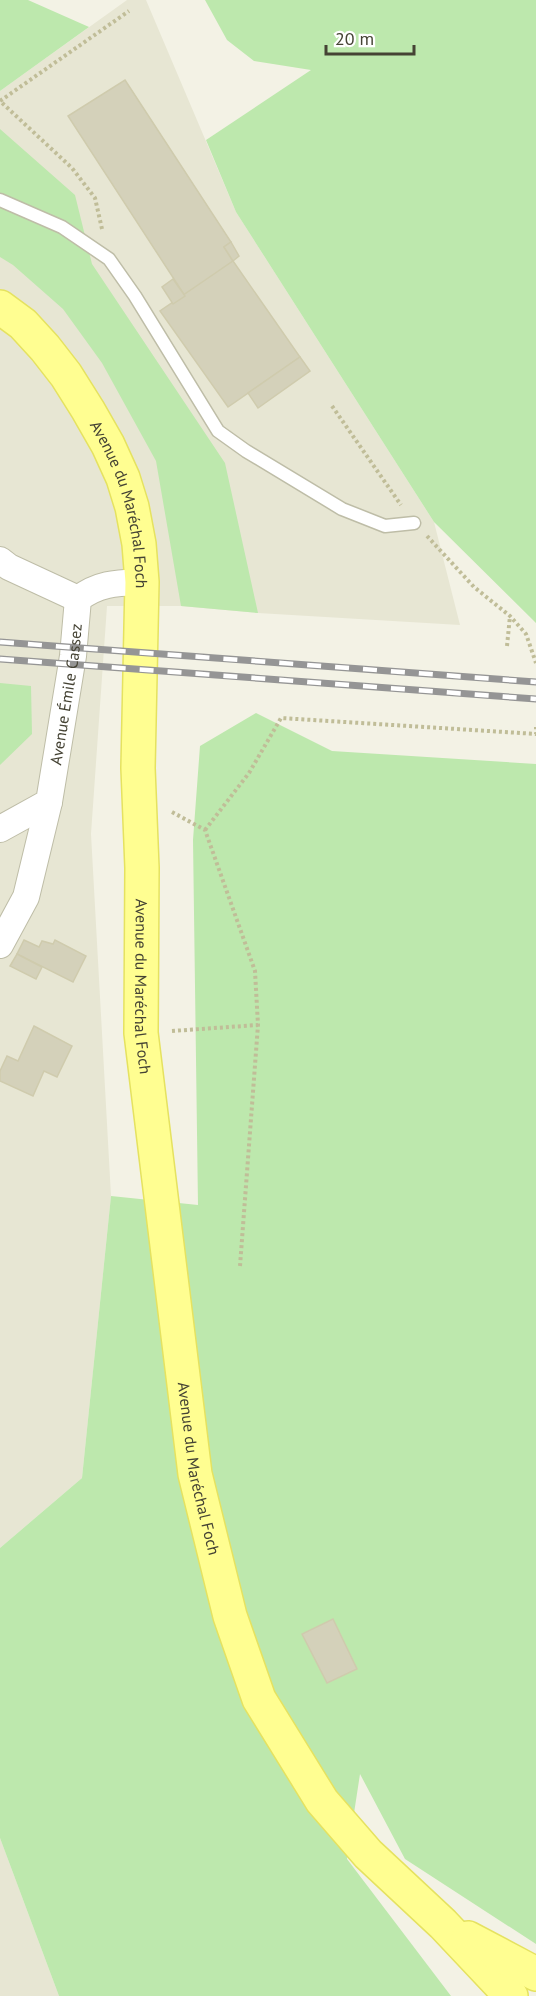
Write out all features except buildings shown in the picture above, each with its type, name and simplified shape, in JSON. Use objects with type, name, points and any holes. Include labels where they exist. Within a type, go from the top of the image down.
[{"type":"main road","name":"Avenue du Maréchal Foch","points":[[0,307],[23,324],[45,348],[66,375],[108,445],[123,478],[132,507],[139,543],[142,582],[138,768],[142,868],[141,1033],[195,1474],[230,1616],[259,1699],[322,1801],[368,1854],[443,1924]]},
{"type":"main road","points":[[443,1924],[536,1974]]},
{"type":"main road","points":[[443,1924],[511,1996]]},
{"type":"street","points":[[0,560],[9,567],[78,599],[90,590],[110,584],[142,582]]},
{"type":"street","name":"Avenue Émile Cassez","points":[[0,945],[26,897],[49,802],[73,656],[78,599]]},
{"type":"street","points":[[0,829],[49,802]]},
{"type":"lane","points":[[0,200],[62,227],[109,259],[135,296],[218,431],[246,451],[342,509],[385,526],[414,523]]},
{"type":"path","points":[[109,259],[95,198],[72,168],[0,101],[129,11]]},
{"type":"path","points":[[332,406],[414,523],[474,587],[510,616],[526,634],[536,663]]},
{"type":"path","points":[[507,646],[510,616]]},
{"type":"path","points":[[205,830],[249,773],[281,718],[536,734],[536,727]]},
{"type":"path","points":[[172,812],[205,830],[255,971],[258,1025],[240,1266]]},
{"type":"path","points":[[169,1031],[258,1025]]},
{"type":"shaded area","points":[[127,0],[146,0],[236,212],[434,522],[460,625],[181,606],[107,606],[91,834],[111,1196],[82,1478],[0,1548],[0,91]]},
{"type":"shaded area","points":[[0,1838],[59,1996],[0,1996]]},
{"type":"green space","points":[[0,0],[28,0],[89,27],[0,91]]},
{"type":"green space","points":[[205,0],[536,0],[536,623],[434,522],[236,212],[206,140],[311,70],[254,61],[227,40]]},
{"type":"green space","points":[[0,129],[75,195],[92,264],[225,463],[258,613],[181,606],[156,461],[102,363],[63,309],[13,265],[0,257]]},
{"type":"green space","points":[[0,683],[31,686],[32,734],[0,765]]},
{"type":"green space","points":[[256,713],[332,751],[536,764],[536,1944],[405,1859],[360,1774],[347,1859],[451,1996],[59,1996],[0,1838],[0,1548],[82,1478],[111,1196],[198,1205],[193,840],[200,746]]},
{"type":"railway","points":[[0,642],[536,682]]},
{"type":"railway","points":[[0,659],[536,699]]}]
